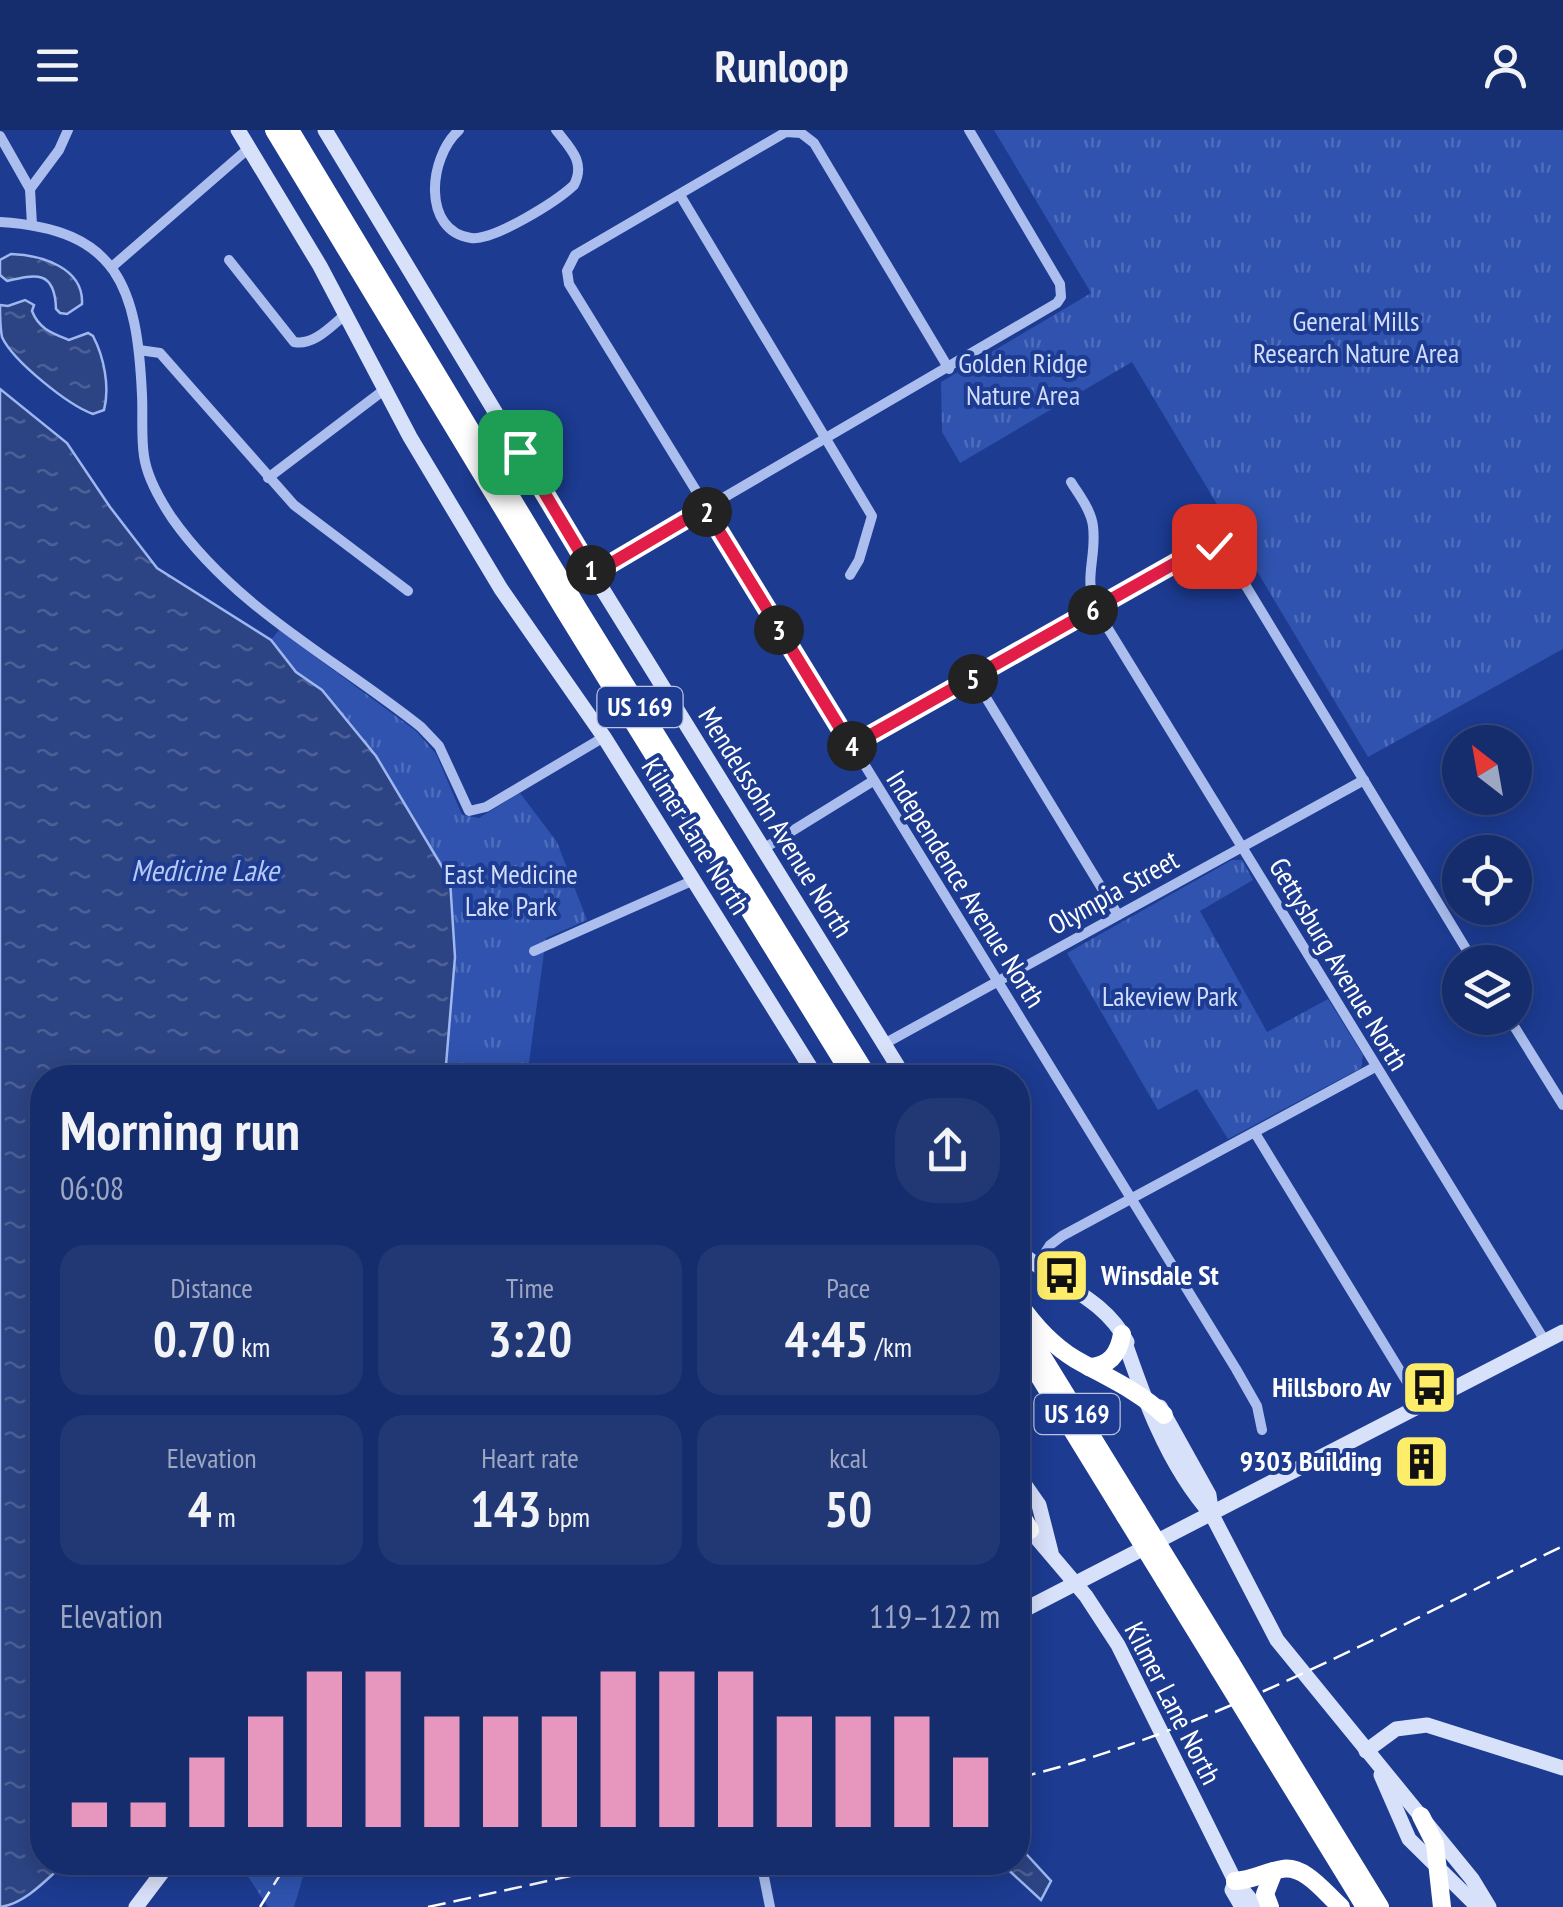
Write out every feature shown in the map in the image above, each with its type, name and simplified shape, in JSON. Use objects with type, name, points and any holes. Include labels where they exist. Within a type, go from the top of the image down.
[{"type":"highway","name":"US 169","points":[[274,130],[845,1065]]},
{"type":"highway","name":"US 169","points":[[293,130],[579,610],[861,1065]]},
{"type":"highway","points":[[1030,1316],[1046,1335],[1145,1399],[1164,1416]]},
{"type":"highway","points":[[1089,1366],[1110,1360],[1120,1348],[1122,1334]]},
{"type":"highway","name":"US 169","points":[[1030,1338],[1266,1734],[1364,1907]]},
{"type":"highway","name":"US 169","points":[[1030,1360],[1131,1513]]},
{"type":"highway","name":"US 169","points":[[1266,1734],[1380,1907]]},
{"type":"highway","points":[[1421,1816],[1435,1844],[1442,1907]]},
{"type":"highway","points":[[1235,1881],[1254,1880],[1290,1869],[1300,1872],[1340,1907]]},
{"type":"highway","points":[[1270,1907],[1265,1894],[1274,1871]]},
{"type":"street","points":[[30,190],[68,130]]},
{"type":"street","name":"Kilmer Lane North","points":[[238,130],[501,588],[604,737],[809,1065]]},
{"type":"street","name":"Mendelssohn Avenue North","points":[[326,130],[593,574],[897,1065]]},
{"type":"street","points":[[459,130],[440,154],[434,189],[444,218],[454,230],[473,238],[499,231],[574,186],[578,162],[556,130]]},
{"type":"street","points":[[593,574],[949,369],[1061,298],[1060,284],[968,130]]},
{"type":"street","points":[[850,574],[859,560],[872,516],[680,194],[786,132],[801,133],[814,143],[949,369]]},
{"type":"street","points":[[0,136],[30,190],[32,225]]},
{"type":"street","points":[[113,266],[249,148]]},
{"type":"street","name":"Independence Avenue North","points":[[680,194],[575,256],[567,271],[570,284],[1236,1369],[1257,1406],[1262,1430]]},
{"type":"street","points":[[0,222],[32,225],[79,238],[113,266],[128,301],[139,350],[144,456],[169,514],[224,580],[253,605],[422,726],[439,746],[465,806],[476,812],[604,737]]},
{"type":"street","points":[[229,260],[294,342],[304,344],[318,337],[346,314]]},
{"type":"street","points":[[139,350],[160,352],[294,505],[408,591]]},
{"type":"street","points":[[268,478],[384,390]]},
{"type":"street","points":[[1070,482],[1092,522],[1094,545],[1088,572],[1089,592],[1096,609]]},
{"type":"street","points":[[851,746],[1202,548],[1214,546],[1226,552],[1464,945]]},
{"type":"street","name":"Gettysburg Avenue North","points":[[1096,609],[1545,1341]]},
{"type":"street","points":[[974,678],[1118,915]]},
{"type":"street","name":"Olympia Street","points":[[884,1044],[1364,780]]},
{"type":"street","points":[[763,849],[873,781]]},
{"type":"street","points":[[534,951],[694,880]]},
{"type":"street","points":[[1520,1035],[1563,1105]]},
{"type":"street","points":[[1037,1265],[1050,1245],[1062,1236],[1375,1067]]},
{"type":"street","points":[[1255,1133],[1421,1405]]},
{"type":"street","points":[[1030,1259],[1098,1305],[1122,1334],[1209,1495],[1212,1515]]},
{"type":"street","points":[[1030,1607],[1563,1332]]},
{"type":"street","points":[[1122,1334],[1145,1399],[1197,1498],[1212,1515],[1274,1635],[1472,1879],[1489,1907]]},
{"type":"street","name":"Kilmer Lane North","points":[[1030,1493],[1038,1505],[1052,1556]]},
{"type":"street","name":"Kilmer Lane North","points":[[1030,1528],[1118,1645],[1235,1881],[1258,1907]]},
{"type":"street","points":[[1366,1751],[1396,1729],[1427,1725],[1563,1768]]},
{"type":"street","points":[[1366,1751],[1386,1784],[1405,1832],[1478,1907]]},
{"type":"street","points":[[136,1907],[160,1875]]},
{"type":"street","points":[[764,1875],[770,1907]]},
{"type":"street","name":"Kilmer Lane North","points":[[1235,1881],[1232,1890],[1242,1907]]},
{"type":"green space","name":"General Mills Research Nature Area","points":[[994,130],[1563,130],[1563,649],[1368,757],[1132,362],[960,463],[942,432],[941,382],[1091,293]]},
{"type":"green space","name":"East Medicine Lake Park","points":[[279,630],[416,731],[436,754],[462,815],[479,818],[520,793],[557,842],[587,920],[546,938],[529,1065],[446,1065],[455,957],[450,880],[376,756],[322,690],[296,672],[271,640]]},
{"type":"green space","name":"Lakeview Park","points":[[1232,860],[1242,860],[1253,880],[1200,911],[1267,1032],[1328,999],[1363,1055],[1361,1068],[1228,1139],[1197,1089],[1158,1110],[1067,953]]},
{"type":"green space","points":[[247,1875],[303,1875],[294,1907],[268,1907]]},
{"type":"water","points":[[11,254],[35,257],[68,272],[81,291],[82,304],[67,314],[60,313],[48,281],[35,276],[7,281],[0,275],[0,260]]},
{"type":"water","points":[[25,300],[34,305],[32,311],[42,326],[52,332],[69,340],[88,333],[93,336],[105,372],[104,410],[93,414],[70,402],[29,370],[8,347],[2,337],[0,305]]},
{"type":"water","name":"Medicine Lake","points":[[0,389],[67,443],[157,568],[271,640],[296,672],[322,690],[376,756],[450,880],[455,957],[446,1065],[30,1065],[30,1875],[52,1875],[27,1896],[0,1907]]},
{"type":"water","points":[[1030,1858],[1051,1881],[1041,1900],[1014,1875],[1030,1875]]},
{"type":"railway","points":[[1030,1775],[1089,1758],[1228,1707],[1563,1546]]},
{"type":"railway","points":[[260,1907],[280,1875]]},
{"type":"railway","points":[[428,1907],[575,1875]]},
{"type":"place","name":"Winsdale St","points":[[1062,1275]]},
{"type":"place","name":"Hillsboro Av","points":[[1430,1387]]},
{"type":"place","name":"9303 Building","points":[[1421,1461]]},
{"type":"route","points":[[520,452],[593,574],[705,508],[851,746],[1202,548],[1214,546]]},
{"type":"park label","name":"Golden Ridge Nature Area","points":[[1023,379]]}]
